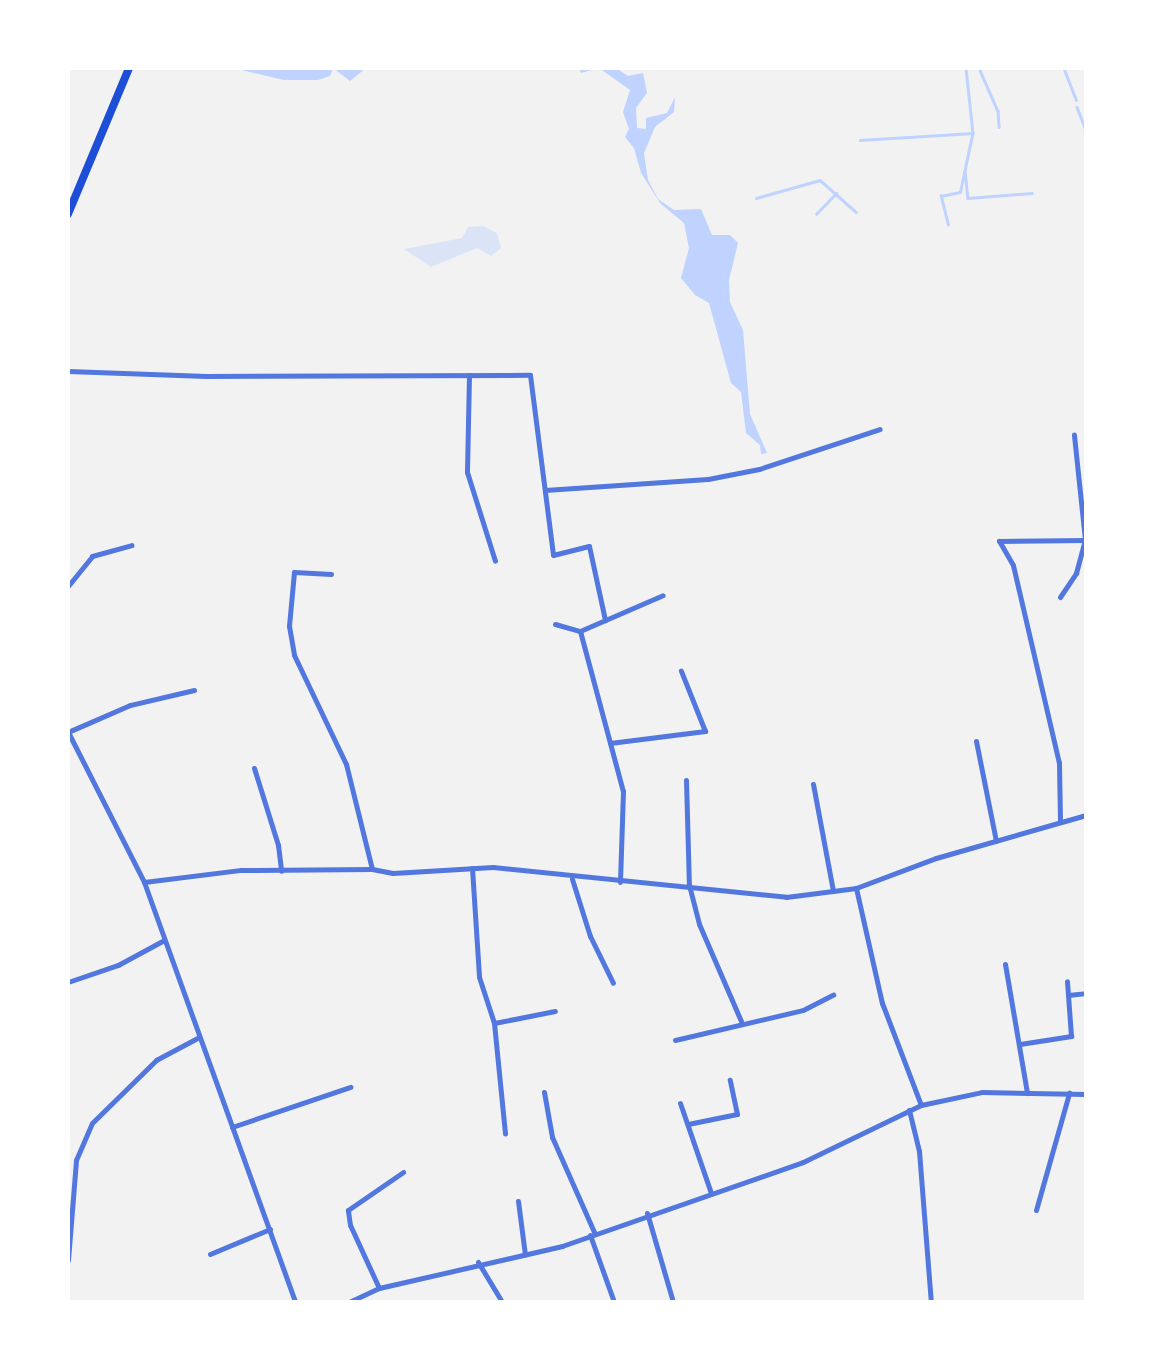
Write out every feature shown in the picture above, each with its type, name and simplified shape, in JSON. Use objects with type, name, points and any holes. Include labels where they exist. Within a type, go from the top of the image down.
[{"type":"main road","points":[[68,214],[130,68]]},
{"type":"street","points":[[68,371],[530,375],[552,555],[589,546],[605,620]]},
{"type":"street","points":[[469,376],[467,472],[495,561]]},
{"type":"street","points":[[544,490],[708,479],[760,469],[880,429]]},
{"type":"street","points":[[1060,597],[1076,573],[1086,540],[1074,434]]},
{"type":"street","points":[[1060,822],[1059,763],[1013,565],[999,540],[1086,540]]},
{"type":"street","points":[[68,586],[92,556],[132,545]]},
{"type":"street","points":[[332,574],[294,572],[289,626],[294,655],[346,764],[372,869]]},
{"type":"street","points":[[555,624],[580,631],[663,594]]},
{"type":"street","points":[[580,631],[623,791],[620,882]]},
{"type":"street","points":[[610,743],[706,732],[682,671]]},
{"type":"street","points":[[194,690],[130,704],[68,732],[144,882],[294,1302]]},
{"type":"street","points":[[976,741],[996,841]]},
{"type":"street","points":[[254,768],[278,845],[281,871]]},
{"type":"street","points":[[686,780],[690,885],[699,924],[741,1021]]},
{"type":"street","points":[[813,784],[833,891]]},
{"type":"street","points":[[144,882],[241,870],[372,869],[393,873],[472,868],[690,885],[786,897],[856,888],[1086,815]]},
{"type":"street","points":[[472,868],[479,977],[494,1023],[504,1133]]},
{"type":"street","points":[[572,878],[590,936],[613,983]]},
{"type":"street","points":[[856,888],[882,1004],[921,1105]]},
{"type":"street","points":[[68,982],[118,964],[164,940]]},
{"type":"street","points":[[1005,964],[1027,1093]]},
{"type":"street","points":[[1019,1044],[1072,1036],[1068,981]]},
{"type":"street","points":[[1068,994],[1086,993]]},
{"type":"street","points":[[675,1040],[741,1021],[803,1010],[833,995]]},
{"type":"street","points":[[494,1023],[555,1011]]},
{"type":"street","points":[[68,1260],[76,1160],[92,1123],[156,1060],[199,1037]]},
{"type":"street","points":[[688,1124],[737,1114],[730,1080]]},
{"type":"street","points":[[232,1127],[350,1087]]},
{"type":"street","points":[[544,1092],[552,1136],[592,1234],[614,1302]]},
{"type":"street","points":[[354,1301],[379,1288],[478,1262],[525,1255],[804,1162],[921,1105],[982,1092],[1086,1094]]},
{"type":"street","points":[[1036,1210],[1069,1093]]},
{"type":"street","points":[[680,1102],[711,1192]]},
{"type":"street","points":[[909,1110],[918,1151],[931,1302]]},
{"type":"street","points":[[379,1288],[350,1225],[348,1210],[403,1172]]},
{"type":"street","points":[[518,1201],[525,1255]]},
{"type":"street","points":[[647,1213],[673,1302]]},
{"type":"street","points":[[210,1254],[270,1230]]},
{"type":"street","points":[[478,1262],[502,1302]]},
{"type":"shaded area","points":[[483,226],[497,233],[501,248],[491,256],[477,248],[431,267],[404,249],[462,238],[468,227]]},
{"type":"water","points":[[233,68],[333,68],[330,76],[318,80],[284,80]]},
{"type":"water","points":[[333,68],[366,68],[350,81]]},
{"type":"water","points":[[599,68],[616,68],[628,76],[643,73],[647,93],[636,108],[637,128],[646,129],[646,118],[667,113],[675,97],[674,112],[655,127],[644,153],[648,180],[658,199],[674,210],[701,209],[712,235],[730,235],[738,243],[729,280],[730,302],[743,330],[750,414],[767,453],[761,454],[760,445],[746,433],[741,392],[731,383],[709,303],[695,295],[681,278],[689,248],[684,223],[660,203],[625,137],[629,129],[623,112],[630,90]]},
{"type":"waterway","points":[[966,68],[973,133],[965,171],[968,198],[1032,193]]},
{"type":"waterway","points":[[979,68],[998,111],[999,127]]},
{"type":"waterway","points":[[1064,68],[1076,100]]},
{"type":"waterway","points":[[1077,107],[1086,131]]},
{"type":"waterway","points":[[860,140],[973,133]]},
{"type":"waterway","points":[[948,225],[941,196],[960,192],[964,173]]},
{"type":"waterway","points":[[756,198],[820,180],[856,212]]},
{"type":"waterway","points":[[816,214],[836,193]]}]
